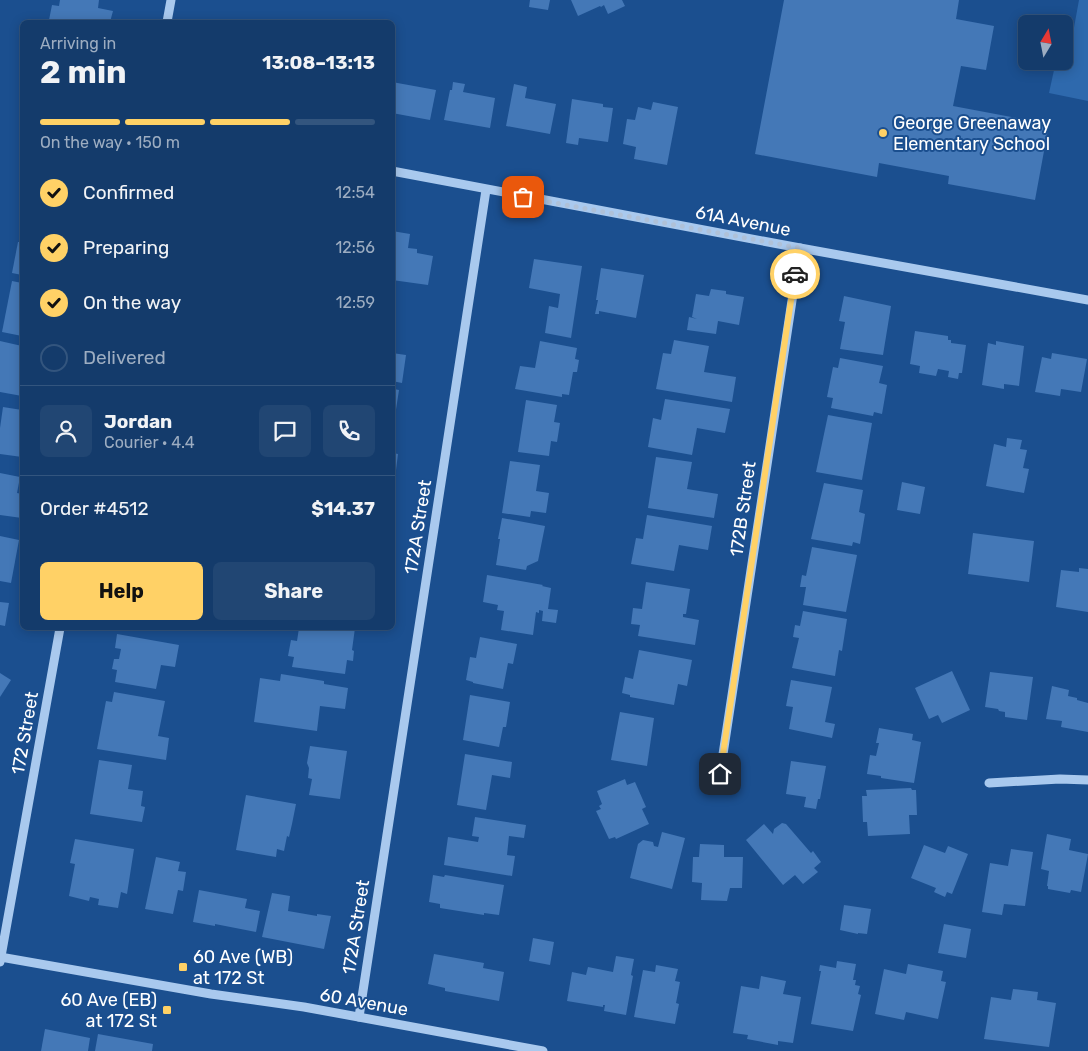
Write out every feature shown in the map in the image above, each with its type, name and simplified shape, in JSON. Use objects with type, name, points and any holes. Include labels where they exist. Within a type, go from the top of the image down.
[{"type":"street","points":[[167,20],[171,0]]},
{"type":"street","name":"61A Avenue","points":[[395,172],[486,190],[1088,300]]},
{"type":"street","name":"172A Street","points":[[359,1017],[486,190]]},
{"type":"street","name":"172B Street","points":[[720,774],[800,248]]},
{"type":"street","name":"172 Street","points":[[0,959],[60,630]]},
{"type":"street","points":[[990,783],[1060,779],[1088,780]]},
{"type":"street","name":"60 Avenue","points":[[0,959],[359,1017],[543,1051]]},
{"type":"shaded area","points":[[1079,0],[1088,0],[1088,101],[1049,93],[1054,70],[1073,70],[1073,33]]},
{"type":"building","points":[[60,0],[99,0],[98,8],[113,11],[111,20],[49,20],[52,5],[59,6]]},
{"type":"building","points":[[530,0],[550,0],[548,10],[529,7]]},
{"type":"building","points":[[571,0],[622,0],[625,6],[608,14],[604,5],[578,16]]},
{"type":"building","points":[[784,0],[959,0],[956,19],[994,26],[986,70],[961,66],[953,106],[1049,124],[1035,200],[948,184],[949,176],[879,163],[877,177],[755,154]]},
{"type":"building","points":[[453,82],[465,84],[463,92],[495,98],[490,128],[444,120]]},
{"type":"building","points":[[395,83],[436,90],[430,120],[395,114]]},
{"type":"building","points":[[514,84],[527,87],[525,98],[556,104],[550,134],[506,126]]},
{"type":"building","points":[[572,99],[603,104],[603,107],[613,108],[608,142],[579,138],[578,145],[566,143]]},
{"type":"building","points":[[653,102],[678,107],[667,165],[634,159],[636,147],[623,144],[627,119],[635,120],[638,107],[651,110]]},
{"type":"building","points":[[395,232],[410,234],[408,248],[417,249],[417,253],[433,256],[428,285],[395,280]]},
{"type":"building","points":[[18,242],[20,242],[20,275],[12,273]]},
{"type":"building","points":[[534,259],[582,266],[571,338],[545,333],[549,306],[558,308],[560,294],[529,288]]},
{"type":"building","points":[[601,268],[644,275],[636,318],[599,311],[599,314],[595,314]]},
{"type":"building","points":[[12,281],[20,283],[20,336],[2,332]]},
{"type":"building","points":[[711,289],[726,291],[726,294],[744,297],[739,325],[718,321],[716,334],[687,330],[689,317],[697,319],[692,317],[696,294],[709,296]]},
{"type":"building","points":[[844,296],[891,306],[883,355],[840,349],[845,322],[839,321]]},
{"type":"building","points":[[915,331],[948,336],[948,340],[951,340],[951,343],[966,345],[962,373],[959,373],[958,379],[948,377],[949,371],[938,369],[936,376],[919,373],[920,366],[910,364]]},
{"type":"building","points":[[674,340],[709,346],[704,372],[736,377],[732,402],[656,389],[663,353],[671,354]]},
{"type":"building","points":[[0,341],[20,346],[20,396],[0,392]]},
{"type":"building","points":[[540,341],[577,348],[575,359],[579,360],[577,372],[573,372],[569,395],[562,394],[562,397],[515,389],[520,366],[535,368]]},
{"type":"building","points":[[996,341],[1024,346],[1019,386],[1004,384],[1004,389],[982,385],[988,343],[996,345]]},
{"type":"building","points":[[395,353],[406,355],[402,383],[395,382]]},
{"type":"building","points":[[1052,353],[1087,359],[1081,392],[1061,389],[1060,396],[1035,392],[1042,357],[1051,359]]},
{"type":"building","points":[[840,358],[883,366],[879,383],[887,385],[882,414],[874,412],[873,416],[831,408],[833,398],[827,397],[833,367],[838,368]]},
{"type":"building","points":[[395,389],[399,390],[395,416]]},
{"type":"building","points":[[665,399],[730,409],[725,433],[697,428],[692,455],[648,447],[653,418],[661,420]]},
{"type":"building","points":[[526,400],[557,405],[554,422],[560,423],[557,442],[551,441],[549,456],[518,452]]},
{"type":"building","points":[[3,407],[20,410],[20,457],[0,454],[0,428]]},
{"type":"building","points":[[828,415],[872,423],[862,480],[816,472]]},
{"type":"building","points":[[1007,438],[1022,440],[1020,449],[1027,450],[1023,468],[1029,469],[1024,493],[986,486],[994,444],[1006,447]]},
{"type":"building","points":[[395,454],[398,454],[395,478]]},
{"type":"building","points":[[656,457],[692,462],[687,489],[718,494],[714,518],[648,508]]},
{"type":"building","points":[[510,461],[540,465],[536,491],[549,493],[546,513],[531,511],[530,517],[502,513]]},
{"type":"building","points":[[0,473],[20,477],[17,493],[20,494],[20,518],[0,515]]},
{"type":"building","points":[[902,482],[925,487],[920,514],[897,510]]},
{"type":"building","points":[[824,483],[863,490],[859,512],[865,514],[860,544],[853,542],[852,546],[811,539]]},
{"type":"building","points":[[647,515],[712,526],[708,550],[679,545],[674,571],[631,564],[636,538],[643,539]]},
{"type":"building","points":[[502,518],[545,526],[538,561],[527,566],[526,570],[496,565]]},
{"type":"building","points":[[973,533],[1034,541],[1029,582],[968,574]]},
{"type":"building","points":[[0,536],[19,540],[11,583],[0,581]]},
{"type":"building","points":[[812,547],[857,555],[846,612],[803,605],[806,587],[800,587],[802,575],[806,576]]},
{"type":"building","points":[[1079,568],[1088,569],[1088,612],[1056,607],[1061,570],[1079,572]]},
{"type":"building","points":[[487,575],[551,588],[548,609],[558,610],[556,623],[542,621],[543,611],[539,610],[539,613],[536,612],[533,635],[501,630],[504,611],[497,610],[498,605],[483,602]]},
{"type":"building","points":[[646,582],[690,589],[686,614],[683,614],[683,617],[699,620],[695,645],[638,636],[640,625],[631,624],[633,608],[642,609]]},
{"type":"building","points":[[0,602],[9,603],[5,626],[0,625]]},
{"type":"building","points":[[803,611],[847,619],[842,651],[839,650],[835,676],[792,668],[799,638],[793,637],[795,625],[800,626]]},
{"type":"building","points":[[299,630],[355,630],[352,650],[354,651],[353,661],[347,660],[345,674],[292,667],[294,657],[288,656],[291,640],[297,641]]},
{"type":"building","points":[[117,634],[179,645],[175,667],[161,665],[156,689],[115,682],[117,670],[112,669],[114,659],[119,659],[121,649],[115,648]]},
{"type":"building","points":[[480,637],[517,644],[513,664],[508,663],[503,689],[466,680],[470,657],[476,658]]},
{"type":"building","points":[[639,650],[692,660],[687,686],[678,684],[674,705],[630,697],[630,695],[622,693],[625,677],[633,679]]},
{"type":"building","points":[[952,671],[970,710],[942,723],[938,715],[929,719],[915,688]]},
{"type":"building","points":[[990,672],[1033,677],[1027,720],[1005,717],[1005,712],[985,707]]},
{"type":"building","points":[[0,673],[11,680],[0,697]]},
{"type":"building","points":[[281,674],[324,681],[324,684],[348,688],[345,709],[320,706],[317,731],[254,722],[260,678],[280,681]]},
{"type":"building","points":[[791,680],[832,687],[825,722],[835,724],[832,738],[789,729],[793,707],[786,706]]},
{"type":"building","points":[[1052,686],[1069,690],[1068,696],[1088,703],[1088,732],[1061,727],[1062,721],[1046,719]]},
{"type":"building","points":[[114,692],[165,701],[158,736],[169,738],[166,760],[97,749],[106,701],[112,702]]},
{"type":"building","points":[[470,695],[510,702],[506,727],[503,727],[499,747],[463,740]]},
{"type":"building","points":[[620,712],[654,718],[647,766],[611,760]]},
{"type":"building","points":[[879,728],[913,734],[912,740],[921,742],[914,783],[867,774],[870,755],[876,756],[879,743],[876,743]]},
{"type":"building","points":[[310,746],[347,751],[340,799],[309,795],[312,779],[308,778],[309,768],[307,763]]},
{"type":"building","points":[[465,754],[512,762],[510,778],[492,775],[486,810],[457,805]]},
{"type":"building","points":[[99,760],[132,765],[128,789],[143,791],[141,806],[145,807],[142,822],[90,814]]},
{"type":"building","points":[[791,761],[826,766],[820,799],[818,799],[816,809],[804,807],[806,797],[786,794]]},
{"type":"building","points":[[625,779],[627,785],[635,782],[646,807],[642,809],[649,824],[616,839],[615,837],[609,839],[596,811],[601,809],[599,806],[602,804],[597,791]]},
{"type":"building","points":[[911,788],[916,790],[917,815],[909,815],[910,834],[868,836],[867,822],[863,822],[862,796],[867,796],[866,790]]},
{"type":"building","points":[[246,795],[296,804],[284,851],[277,849],[276,857],[236,850]]},
{"type":"building","points":[[475,817],[526,825],[524,838],[509,836],[507,855],[515,856],[512,876],[444,865],[448,837],[478,842],[479,837],[472,836]]},
{"type":"building","points":[[782,823],[786,824],[811,853],[813,851],[821,862],[814,868],[818,872],[803,884],[795,875],[783,885],[746,840],[764,824],[773,834],[774,829]]},
{"type":"building","points":[[662,832],[685,838],[672,889],[630,878],[638,844],[643,840],[653,842],[654,846],[658,847]]},
{"type":"building","points":[[1047,834],[1071,839],[1069,850],[1088,854],[1081,892],[1071,890],[1070,893],[1048,889],[1049,871],[1041,869]]},
{"type":"building","points":[[75,839],[134,849],[127,894],[121,892],[118,908],[98,905],[99,899],[90,897],[89,901],[69,896],[75,864],[70,863]]},
{"type":"building","points":[[700,844],[724,845],[724,857],[743,857],[742,888],[730,888],[727,901],[701,900],[702,883],[692,882],[693,857],[699,857]]},
{"type":"building","points":[[924,845],[945,853],[948,846],[968,854],[952,894],[947,892],[945,897],[934,892],[936,888],[911,878]]},
{"type":"building","points":[[1011,849],[1033,852],[1025,906],[1004,904],[1002,915],[982,912],[990,863],[1008,866]]},
{"type":"building","points":[[156,857],[180,862],[178,871],[186,872],[183,891],[178,890],[173,914],[145,909]]},
{"type":"building","points":[[433,875],[444,877],[445,875],[504,885],[499,915],[484,913],[484,915],[440,908],[440,904],[429,902]]},
{"type":"building","points":[[199,890],[247,899],[245,908],[260,911],[256,932],[193,922]]},
{"type":"building","points":[[272,893],[290,896],[288,911],[317,916],[317,914],[331,916],[324,949],[262,937]]},
{"type":"building","points":[[844,905],[871,909],[867,934],[840,930]]},
{"type":"building","points":[[944,924],[971,929],[966,958],[938,953]]},
{"type":"building","points":[[533,938],[554,942],[550,965],[529,961]]},
{"type":"building","points":[[434,954],[484,963],[483,968],[504,972],[499,1001],[445,991],[445,988],[428,984]]},
{"type":"building","points":[[616,956],[634,959],[626,1015],[604,1011],[605,1005],[603,1007],[567,1001],[572,972],[586,975],[588,967],[613,972]]},
{"type":"building","points":[[837,961],[856,964],[853,980],[856,980],[855,985],[860,986],[858,994],[861,995],[853,1031],[811,1024],[821,971],[819,971],[820,965],[836,968]]},
{"type":"building","points":[[908,964],[943,971],[941,981],[946,982],[938,1019],[906,1012],[904,1020],[875,1014],[884,969],[906,974]]},
{"type":"building","points":[[656,965],[678,969],[675,981],[680,982],[676,1003],[679,1004],[675,1024],[634,1017],[643,970],[655,972]]},
{"type":"building","points":[[761,976],[786,981],[783,994],[801,997],[793,1043],[778,1041],[778,1045],[747,1039],[748,1035],[733,1033],[741,986],[759,989]]},
{"type":"building","points":[[1013,989],[1038,992],[1037,1000],[1056,1003],[1049,1047],[984,1039],[991,997],[1011,1000]]},
{"type":"building","points":[[45,1029],[90,1038],[88,1051],[41,1051]]},
{"type":"building","points":[[98,1034],[153,1044],[152,1051],[95,1051]]},
{"type":"way so far","points":[[523,197],[800,248],[795,274]]},
{"type":"place","name":"George Greenaway Elementary School","points":[[883,133]]},
{"type":"place","name":"60 Ave (WB) at 172 St","points":[[183,967]]},
{"type":"place","name":"60 Ave (EB) at 172 St","points":[[167,1010]]},
{"type":"route","points":[[720,774],[795,274]]}]
